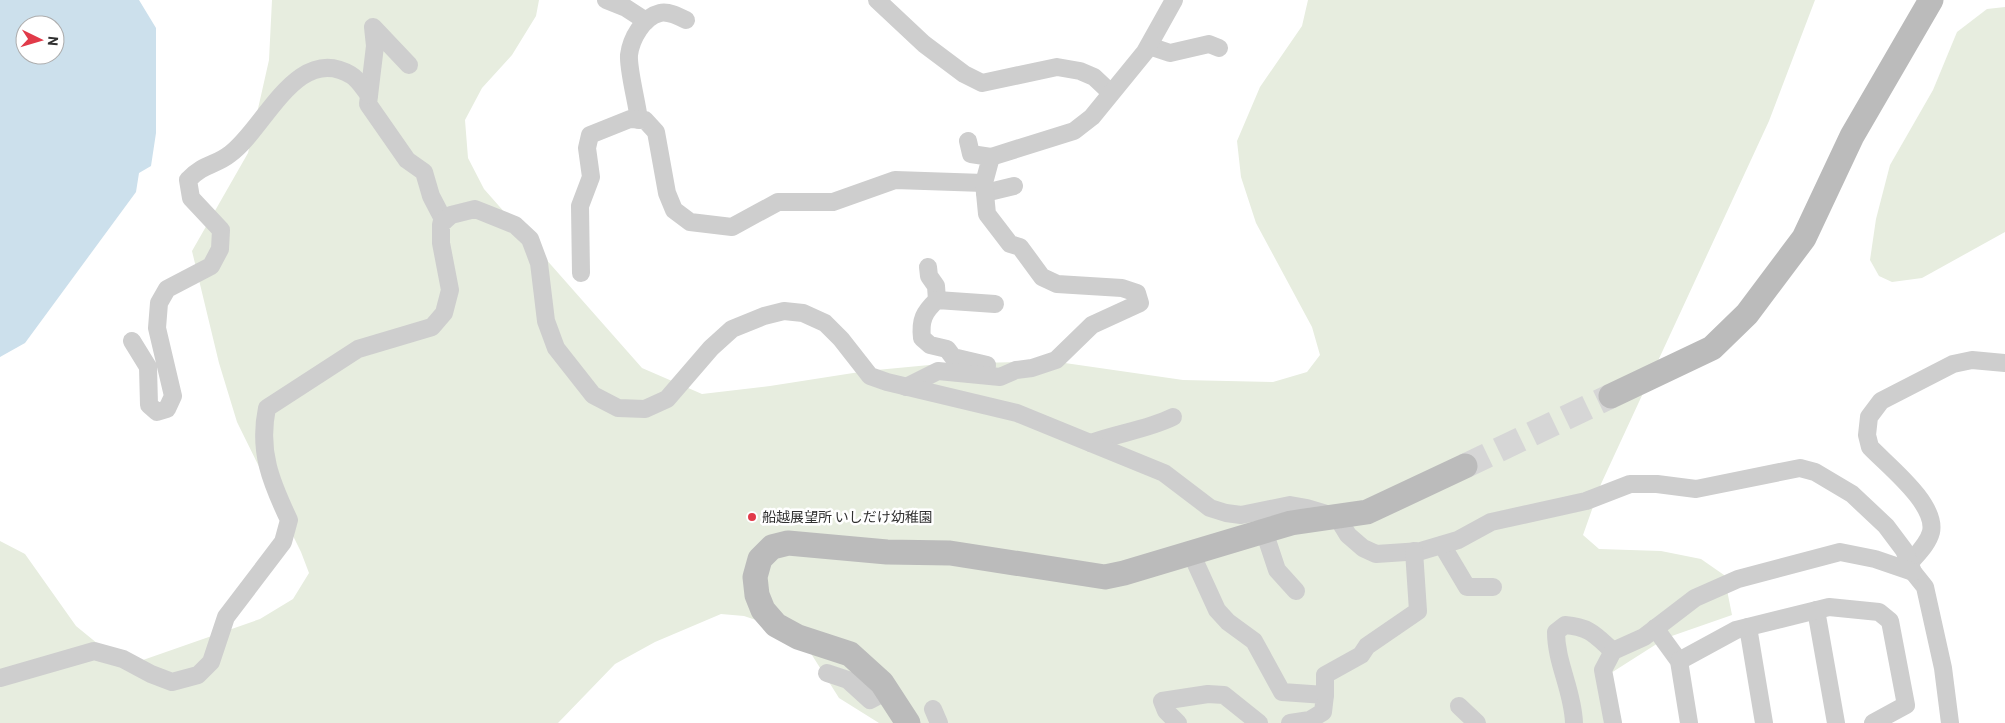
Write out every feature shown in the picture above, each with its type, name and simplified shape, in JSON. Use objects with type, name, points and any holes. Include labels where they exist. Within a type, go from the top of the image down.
[{"type":"street","points":[[606,0],[626,8],[646,21]]},
{"type":"street","points":[[877,0],[924,44],[964,74],[982,83],[1057,67],[1080,71],[1094,77],[1111,93]]},
{"type":"street","points":[[968,141],[971,154],[991,157],[1074,130],[1092,116],[1149,46],[1174,0]]},
{"type":"street","points":[[1612,396],[1712,348],[1747,314],[1804,238],[1852,136],[1931,0]]},
{"type":"street","points":[[639,120],[629,56],[632,40],[646,21],[660,13],[673,14],[686,20]]},
{"type":"street","points":[[409,65],[373,26],[375,46],[368,104],[407,160],[424,172],[431,196],[444,221]]},
{"type":"street","points":[[1149,46],[1170,53],[1210,44],[1219,48]]},
{"type":"street","points":[[132,341],[148,368],[149,405],[156,412],[167,409],[172,396],[158,328],[159,303],[167,290],[211,266],[220,249],[221,230],[191,198],[188,180],[199,168],[230,154],[281,93],[313,70],[336,69],[353,76],[369,96]]},
{"type":"street","points":[[581,272],[580,206],[591,177],[587,148],[590,135],[630,119],[645,120],[656,132],[667,193],[674,210],[690,222],[732,227],[778,202],[833,202],[895,180],[984,188],[1014,186]]},
{"type":"street","points":[[906,387],[938,371],[1000,376],[1056,360],[1092,326],[1140,303],[1138,293],[1122,288],[1057,284],[1042,277],[1020,247],[1010,244],[986,214],[984,188],[991,157]]},
{"type":"street","points":[[0,678],[94,651],[123,658],[151,674],[172,682],[198,674],[211,662],[226,617],[283,542],[289,520],[276,494],[264,453],[263,430],[267,408],[358,349],[432,327],[444,313],[450,290],[441,244],[441,224],[451,215],[475,209],[514,225],[530,239],[539,263],[546,321],[556,348],[593,395],[618,408],[645,409],[667,399],[711,348],[732,329],[764,316],[784,311],[803,314],[825,323],[841,339],[870,376],[906,387],[1018,413],[1164,473],[1210,508],[1226,513],[1241,515],[1290,505],[1337,517],[1348,535],[1363,548],[1376,554],[1414,552],[1442,545],[1458,540],[1491,522],[1586,501],[1630,484],[1657,484],[1696,489],[1800,468],[1815,472],[1852,494],[1886,526],[1904,550],[1911,568],[1926,587],[1943,668],[1950,723]]},
{"type":"street","points":[[928,267],[929,276],[936,286],[937,300]]},
{"type":"street","points":[[986,375],[987,365],[953,357],[947,349],[930,345],[922,338],[921,326],[925,312],[937,300],[996,304]]},
{"type":"street","points":[[1911,568],[1930,532],[1931,519],[1925,504],[1870,447],[1866,435],[1869,417],[1881,401],[1953,364],[1972,360],[2005,363]]},
{"type":"street","points":[[1091,443],[1122,432],[1150,428],[1173,417]]},
{"type":"street","points":[[908,723],[887,691],[850,654],[798,637],[776,625],[763,610],[757,595],[755,577],[760,559],[772,547],[788,542],[886,552],[950,553],[1105,577],[1291,523],[1367,512],[1465,466]]},
{"type":"street","points":[[1264,531],[1277,570],[1296,591]]},
{"type":"street","points":[[1442,545],[1467,587],[1493,586]]},
{"type":"street","points":[[1290,723],[1310,720],[1323,712],[1325,675],[1361,655],[1367,646],[1418,611],[1414,552]]},
{"type":"street","points":[[1613,723],[1603,670],[1613,652],[1644,637],[1695,598],[1738,579],[1840,552],[1911,568]]},
{"type":"street","points":[[1191,553],[1217,610],[1228,622],[1254,641],[1282,692],[1325,695]]},
{"type":"street","points":[[1679,660],[1736,630],[1816,610],[1829,607],[1879,612],[1890,622],[1906,705],[1873,723]]},
{"type":"street","points":[[1816,610],[1836,723]]},
{"type":"street","points":[[1574,723],[1574,704],[1556,647],[1556,632],[1565,624],[1582,626],[1594,634],[1613,652]]},
{"type":"street","points":[[1748,627],[1764,723]]},
{"type":"street","points":[[1655,628],[1679,660],[1689,723]]},
{"type":"street","points":[[827,673],[848,680],[870,700],[887,691]]},
{"type":"street","points":[[1178,723],[1166,711],[1162,702],[1208,694],[1224,695],[1259,723]]},
{"type":"shaded area","points":[[272,0],[539,0],[536,16],[512,55],[482,88],[465,120],[468,158],[484,189],[642,368],[702,394],[770,386],[866,371],[940,364],[1051,361],[1183,380],[1273,382],[1307,372],[1320,355],[1312,327],[1256,223],[1241,177],[1237,141],[1260,87],[1302,26],[1308,0],[1815,0],[1769,121],[1601,484],[1583,535],[1599,549],[1661,551],[1701,559],[1724,575],[1732,615],[1666,638],[1611,673],[1611,723],[879,723],[839,698],[805,644],[785,630],[744,616],[721,614],[655,642],[615,664],[558,723],[0,723],[0,541],[25,554],[76,626],[109,653],[143,660],[260,619],[293,599],[309,573],[301,552],[237,422],[219,363],[192,251],[248,153],[269,60]]},
{"type":"shaded area","points":[[2005,7],[2005,232],[1922,278],[1892,282],[1879,276],[1870,260],[1876,219],[1890,165],[1933,90],[1957,32],[1987,9]]},
{"type":"water","points":[[0,0],[139,0],[156,28],[156,133],[151,166],[139,173],[136,192],[25,343],[0,357]]},
{"type":"tunnel","points":[[1465,466],[1611,396]]},
{"type":"place","name":"船越展望所 いしだけ幼稚園","points":[[752,517]]}]
